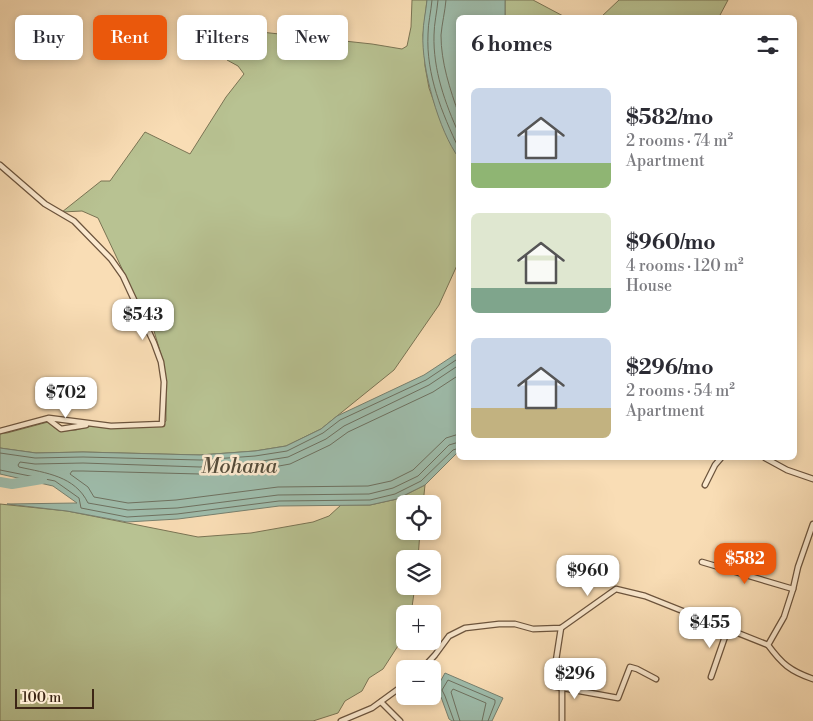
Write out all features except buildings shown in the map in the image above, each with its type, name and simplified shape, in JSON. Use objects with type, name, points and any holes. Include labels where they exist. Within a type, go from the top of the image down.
[{"type":"street","points":[[0,165],[45,204],[74,221],[111,259],[123,276],[151,336],[161,362],[164,382],[162,424],[111,426],[48,419],[0,431]]},
{"type":"street","points":[[48,419],[61,429],[88,424]]},
{"type":"street","points":[[705,485],[720,460]]},
{"type":"street","points":[[769,460],[787,470],[813,479]]},
{"type":"street","points":[[768,645],[784,617],[798,567],[813,524]]},
{"type":"street","points":[[702,562],[793,589]]},
{"type":"street","points":[[431,660],[449,636],[465,628],[515,624],[533,629],[561,628],[616,589],[645,596],[768,645],[780,661],[797,674],[813,679]]},
{"type":"street","points":[[561,628],[552,686],[618,698],[630,667],[656,679]]},
{"type":"street","points":[[711,677],[728,628]]},
{"type":"street","points":[[562,688],[562,721]]},
{"type":"street","points":[[344,721],[372,708],[396,691]]},
{"type":"street","points":[[381,702],[400,721]]},
{"type":"green space","points":[[412,0],[427,0],[423,35],[429,88],[443,127],[456,152],[456,268],[439,305],[394,370],[321,429],[286,446],[255,451],[200,455],[83,452],[36,453],[0,448],[0,433],[7,433],[48,422],[55,428],[63,431],[90,426],[162,425],[166,421],[166,388],[163,361],[151,321],[135,296],[98,218],[82,211],[62,212],[101,181],[110,181],[145,132],[190,154],[226,97],[244,74],[238,66],[227,60],[267,60],[267,33],[277,34],[277,60],[348,60],[348,41],[402,49],[407,46],[411,27]]},
{"type":"green space","points":[[505,0],[533,0],[561,15],[505,15]]},
{"type":"green space","points":[[619,0],[728,0],[720,15],[603,15]]},
{"type":"green space","points":[[425,485],[424,495],[405,495]]},
{"type":"green space","points":[[396,499],[396,540],[419,540],[419,550],[396,550],[396,595],[414,595],[412,605],[396,605],[396,649],[383,669],[369,678],[362,691],[345,701],[338,713],[313,721],[0,721],[0,504],[67,511],[198,537],[251,533],[313,522],[329,516],[341,505],[370,505]]},
{"type":"water","points":[[427,0],[505,0],[505,15],[456,15],[456,153],[438,116],[428,81],[423,48]]},
{"type":"water","points":[[456,354],[456,454],[425,485],[405,495],[396,495],[396,499],[370,505],[279,506],[178,519],[127,522],[67,511],[7,504],[77,503],[53,486],[0,474],[0,448],[36,453],[83,452],[200,455],[255,451],[286,446],[321,429],[337,416],[424,375]]},
{"type":"water","points":[[445,673],[503,698],[492,721],[452,721],[449,719],[441,697],[441,680]]},
{"type":"waterway","name":"Mohana","points":[[0,482],[12,484],[42,479]]}]
